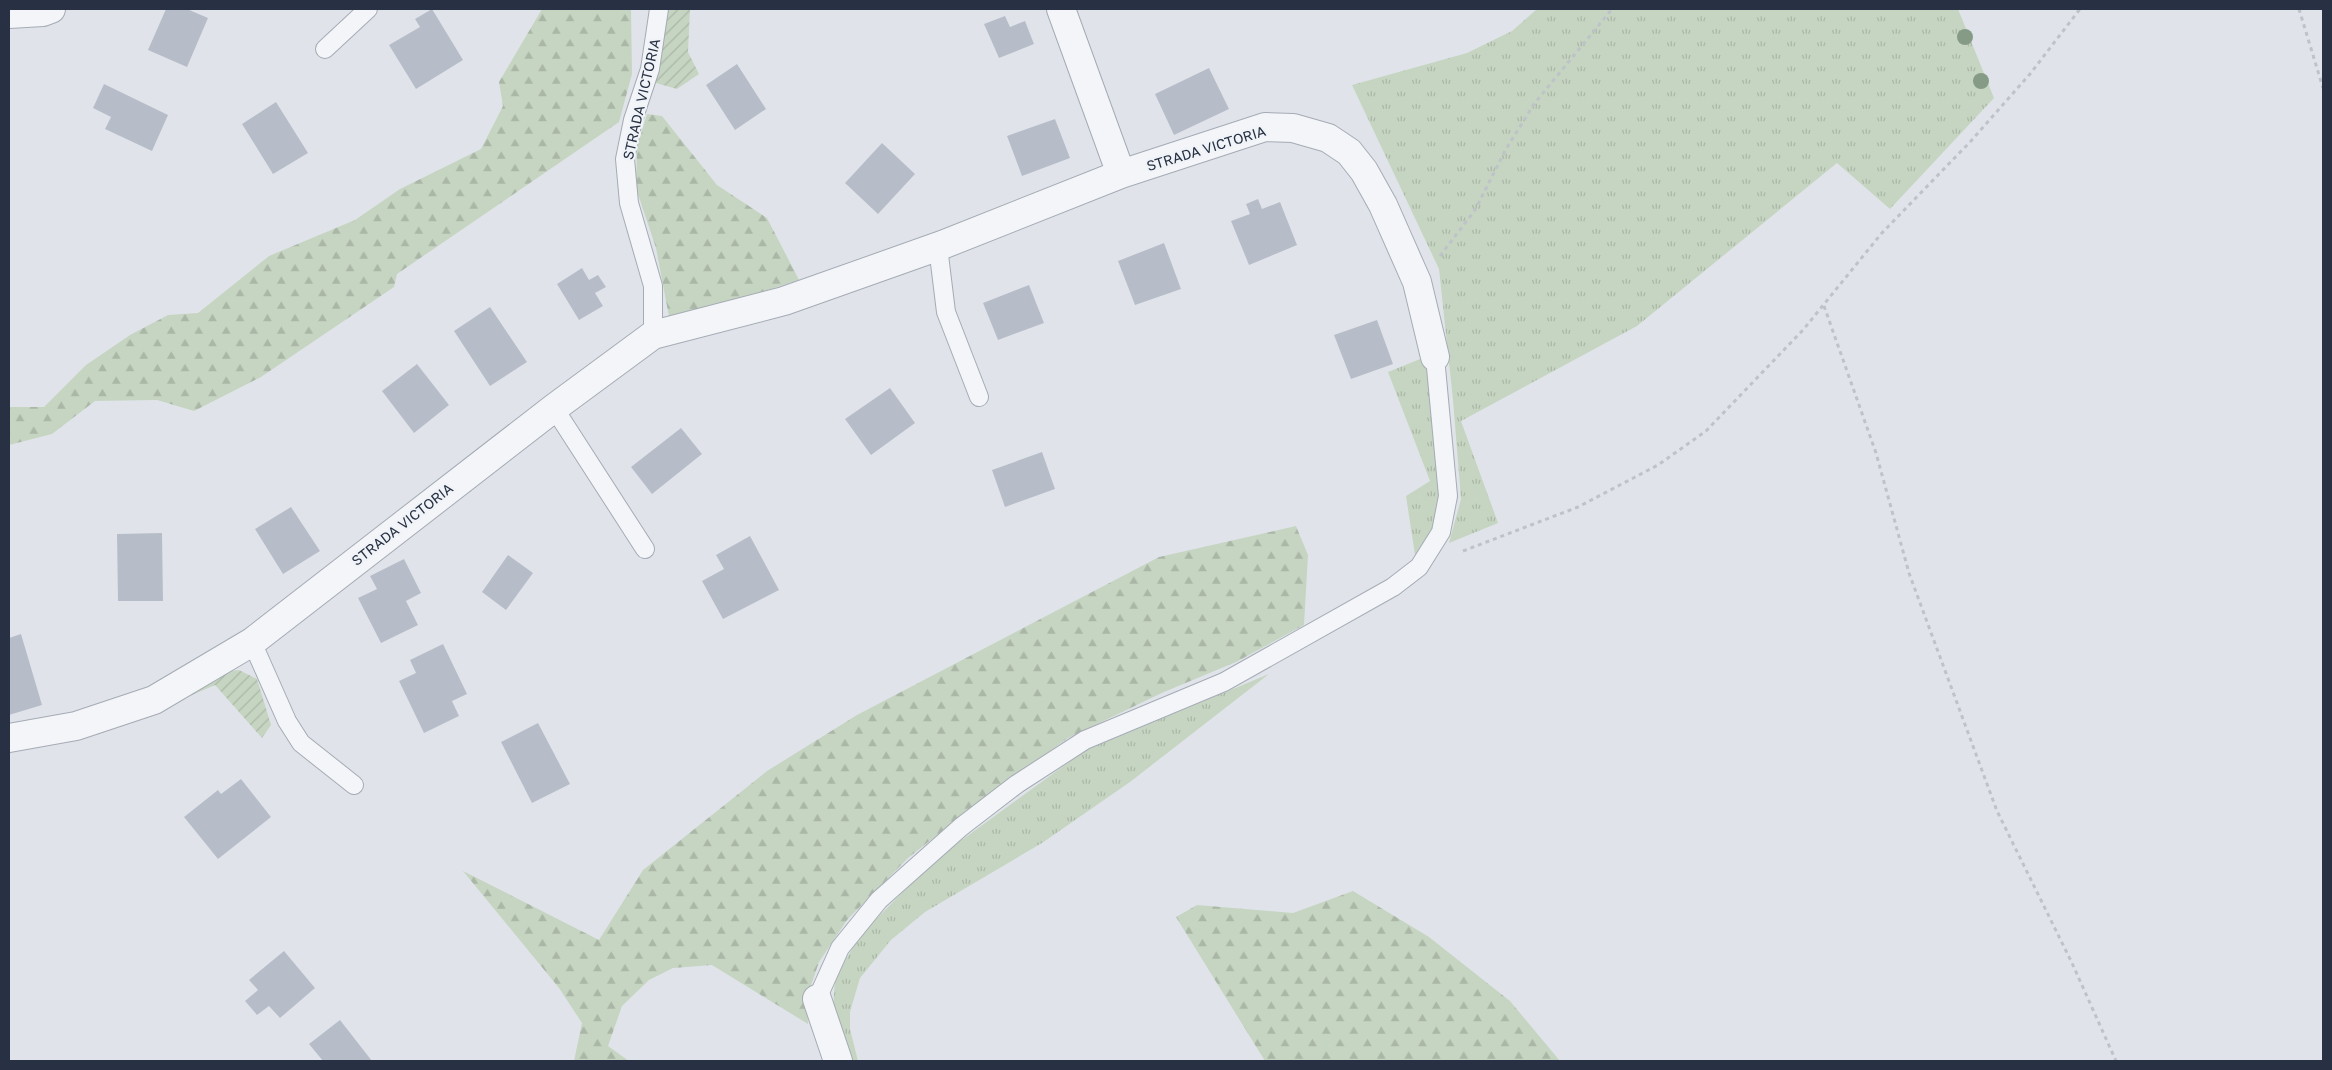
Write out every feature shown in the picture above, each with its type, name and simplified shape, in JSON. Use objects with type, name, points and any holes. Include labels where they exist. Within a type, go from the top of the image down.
[{"type":"street","points":[[9,14],[43,12],[51,9]]},
{"type":"street","points":[[1060,9],[1121,174]]},
{"type":"street","name":"STRADA VICTORIA","points":[[9,738],[76,726],[154,700],[252,642],[554,408],[653,335],[784,301],[938,247],[1121,174],[1265,128],[1293,128],[1328,138],[1349,152],[1364,171],[1383,205],[1417,282],[1435,357]]},
{"type":"street","points":[[817,999],[838,1061]]},
{"type":"lane","points":[[325,50],[368,9]]},
{"type":"lane","name":"STRADA VICTORIA","points":[[653,335],[653,286],[629,203],[625,159],[633,120],[650,69],[659,9]]},
{"type":"lane","points":[[938,247],[946,312],[979,397]]},
{"type":"lane","points":[[817,999],[840,948],[879,900],[961,827],[1017,784],[1085,740],[1224,682],[1393,587],[1419,567],[1442,532],[1448,496],[1435,357]]},
{"type":"lane","points":[[554,408],[645,549]]},
{"type":"lane","points":[[252,642],[287,721],[301,743],[354,785]]},
{"type":"path","points":[[1417,282],[1447,248],[1475,210],[1506,149],[1534,104],[1612,9]]},
{"type":"path","points":[[1419,567],[1578,507],[1658,465],[1706,431],[1803,330],[1881,234],[1971,141],[2030,74],[2080,9]]},
{"type":"path","points":[[2299,9],[2323,88]]},
{"type":"path","points":[[1824,305],[1876,453],[1909,572],[1997,811],[2072,964],[2116,1061]]},
{"type":"green space","points":[[542,9],[631,9],[632,74],[619,122],[397,274],[394,287],[261,377],[194,411],[157,400],[95,401],[52,434],[9,445],[9,407],[44,407],[86,365],[130,335],[168,315],[198,313],[269,256],[355,220],[400,189],[481,149],[503,106],[499,82]]},
{"type":"green space","points":[[666,9],[690,9],[688,52],[699,74],[677,89],[656,83]]},
{"type":"green space","points":[[1537,9],[1958,9],[1994,98],[1890,209],[1837,163],[1637,326],[1461,421],[1498,523],[1449,543],[1461,499],[1439,269],[1352,85],[1467,53],[1512,31]]},
{"type":"green space","points":[[647,114],[662,116],[717,185],[767,218],[799,280],[670,322],[656,248],[636,188],[637,147]]},
{"type":"green space","points":[[1425,357],[1441,498],[1432,531],[1415,555],[1406,496],[1430,481],[1388,372]]},
{"type":"green space","points":[[1296,526],[1308,555],[1304,625],[1236,662],[1164,692],[1068,738],[985,797],[908,858],[847,920],[819,962],[807,997],[808,1024],[712,965],[673,968],[649,980],[622,1006],[608,1046],[629,1061],[574,1061],[582,1023],[559,988],[463,871],[599,940],[643,870],[767,771],[857,715],[1159,557]]},
{"type":"green space","points":[[239,670],[257,679],[271,725],[262,738],[215,685],[139,718],[223,672]]},
{"type":"green space","points":[[1269,674],[1130,782],[1042,843],[925,912],[891,940],[860,978],[850,1012],[850,1029],[858,1061],[851,1061],[833,1012],[835,977],[862,933],[937,858],[1084,751]]},
{"type":"green space","points":[[1353,891],[1429,937],[1510,1001],[1560,1061],[1265,1061],[1176,917],[1197,905],[1293,913]]},
{"type":"building","points":[[166,9],[187,9],[208,18],[187,67],[148,50]]},
{"type":"building","points":[[432,9],[463,60],[416,89],[389,45],[420,27],[415,19]]},
{"type":"building","points":[[1005,16],[1010,27],[1025,21],[1034,44],[999,58],[984,24]]},
{"type":"building","points":[[737,64],[766,109],[735,130],[706,85]]},
{"type":"building","points":[[1209,68],[1229,109],[1174,135],[1155,94]]},
{"type":"building","points":[[104,84],[168,115],[152,151],[105,129],[111,117],[93,108]]},
{"type":"building","points":[[276,102],[308,153],[273,174],[242,124]]},
{"type":"building","points":[[1055,119],[1070,158],[1022,176],[1007,136]]},
{"type":"building","points":[[882,143],[915,174],[878,214],[845,183]]},
{"type":"building","points":[[1258,199],[1262,209],[1280,202],[1297,245],[1249,265],[1231,221],[1250,214],[1246,204]]},
{"type":"building","points":[[1164,243],[1181,289],[1135,305],[1118,261]]},
{"type":"building","points":[[582,268],[589,280],[598,275],[606,287],[595,293],[603,306],[579,320],[557,284]]},
{"type":"building","points":[[1029,285],[1044,323],[998,340],[983,303]]},
{"type":"building","points":[[490,307],[527,362],[490,386],[454,331]]},
{"type":"building","points":[[1377,320],[1393,364],[1351,379],[1334,335]]},
{"type":"building","points":[[417,364],[449,405],[414,433],[382,391]]},
{"type":"building","points":[[890,388],[915,423],[871,455],[845,419]]},
{"type":"building","points":[[681,428],[702,454],[652,494],[631,467]]},
{"type":"building","points":[[1042,452],[1055,489],[1005,507],[992,470]]},
{"type":"building","points":[[291,507],[320,551],[283,574],[255,529]]},
{"type":"building","points":[[162,533],[163,601],[118,601],[117,534]]},
{"type":"building","points":[[750,536],[779,590],[723,619],[702,581],[724,569],[716,555]]},
{"type":"building","points":[[508,555],[533,573],[506,610],[482,592]]},
{"type":"building","points":[[404,559],[421,593],[406,601],[418,625],[381,643],[358,598],[377,589],[370,576]]},
{"type":"building","points":[[21,634],[42,705],[9,715],[9,638]]},
{"type":"building","points":[[443,644],[467,694],[452,701],[459,716],[424,733],[399,681],[416,673],[410,660]]},
{"type":"building","points":[[538,723],[570,784],[532,803],[501,742]]},
{"type":"building","points":[[241,779],[271,817],[218,859],[184,817],[218,790],[221,794]]},
{"type":"building","points":[[284,951],[315,988],[280,1018],[269,1006],[257,1015],[245,1001],[258,990],[249,980]]},
{"type":"building","points":[[340,1020],[372,1061],[323,1061],[309,1044]]}]
